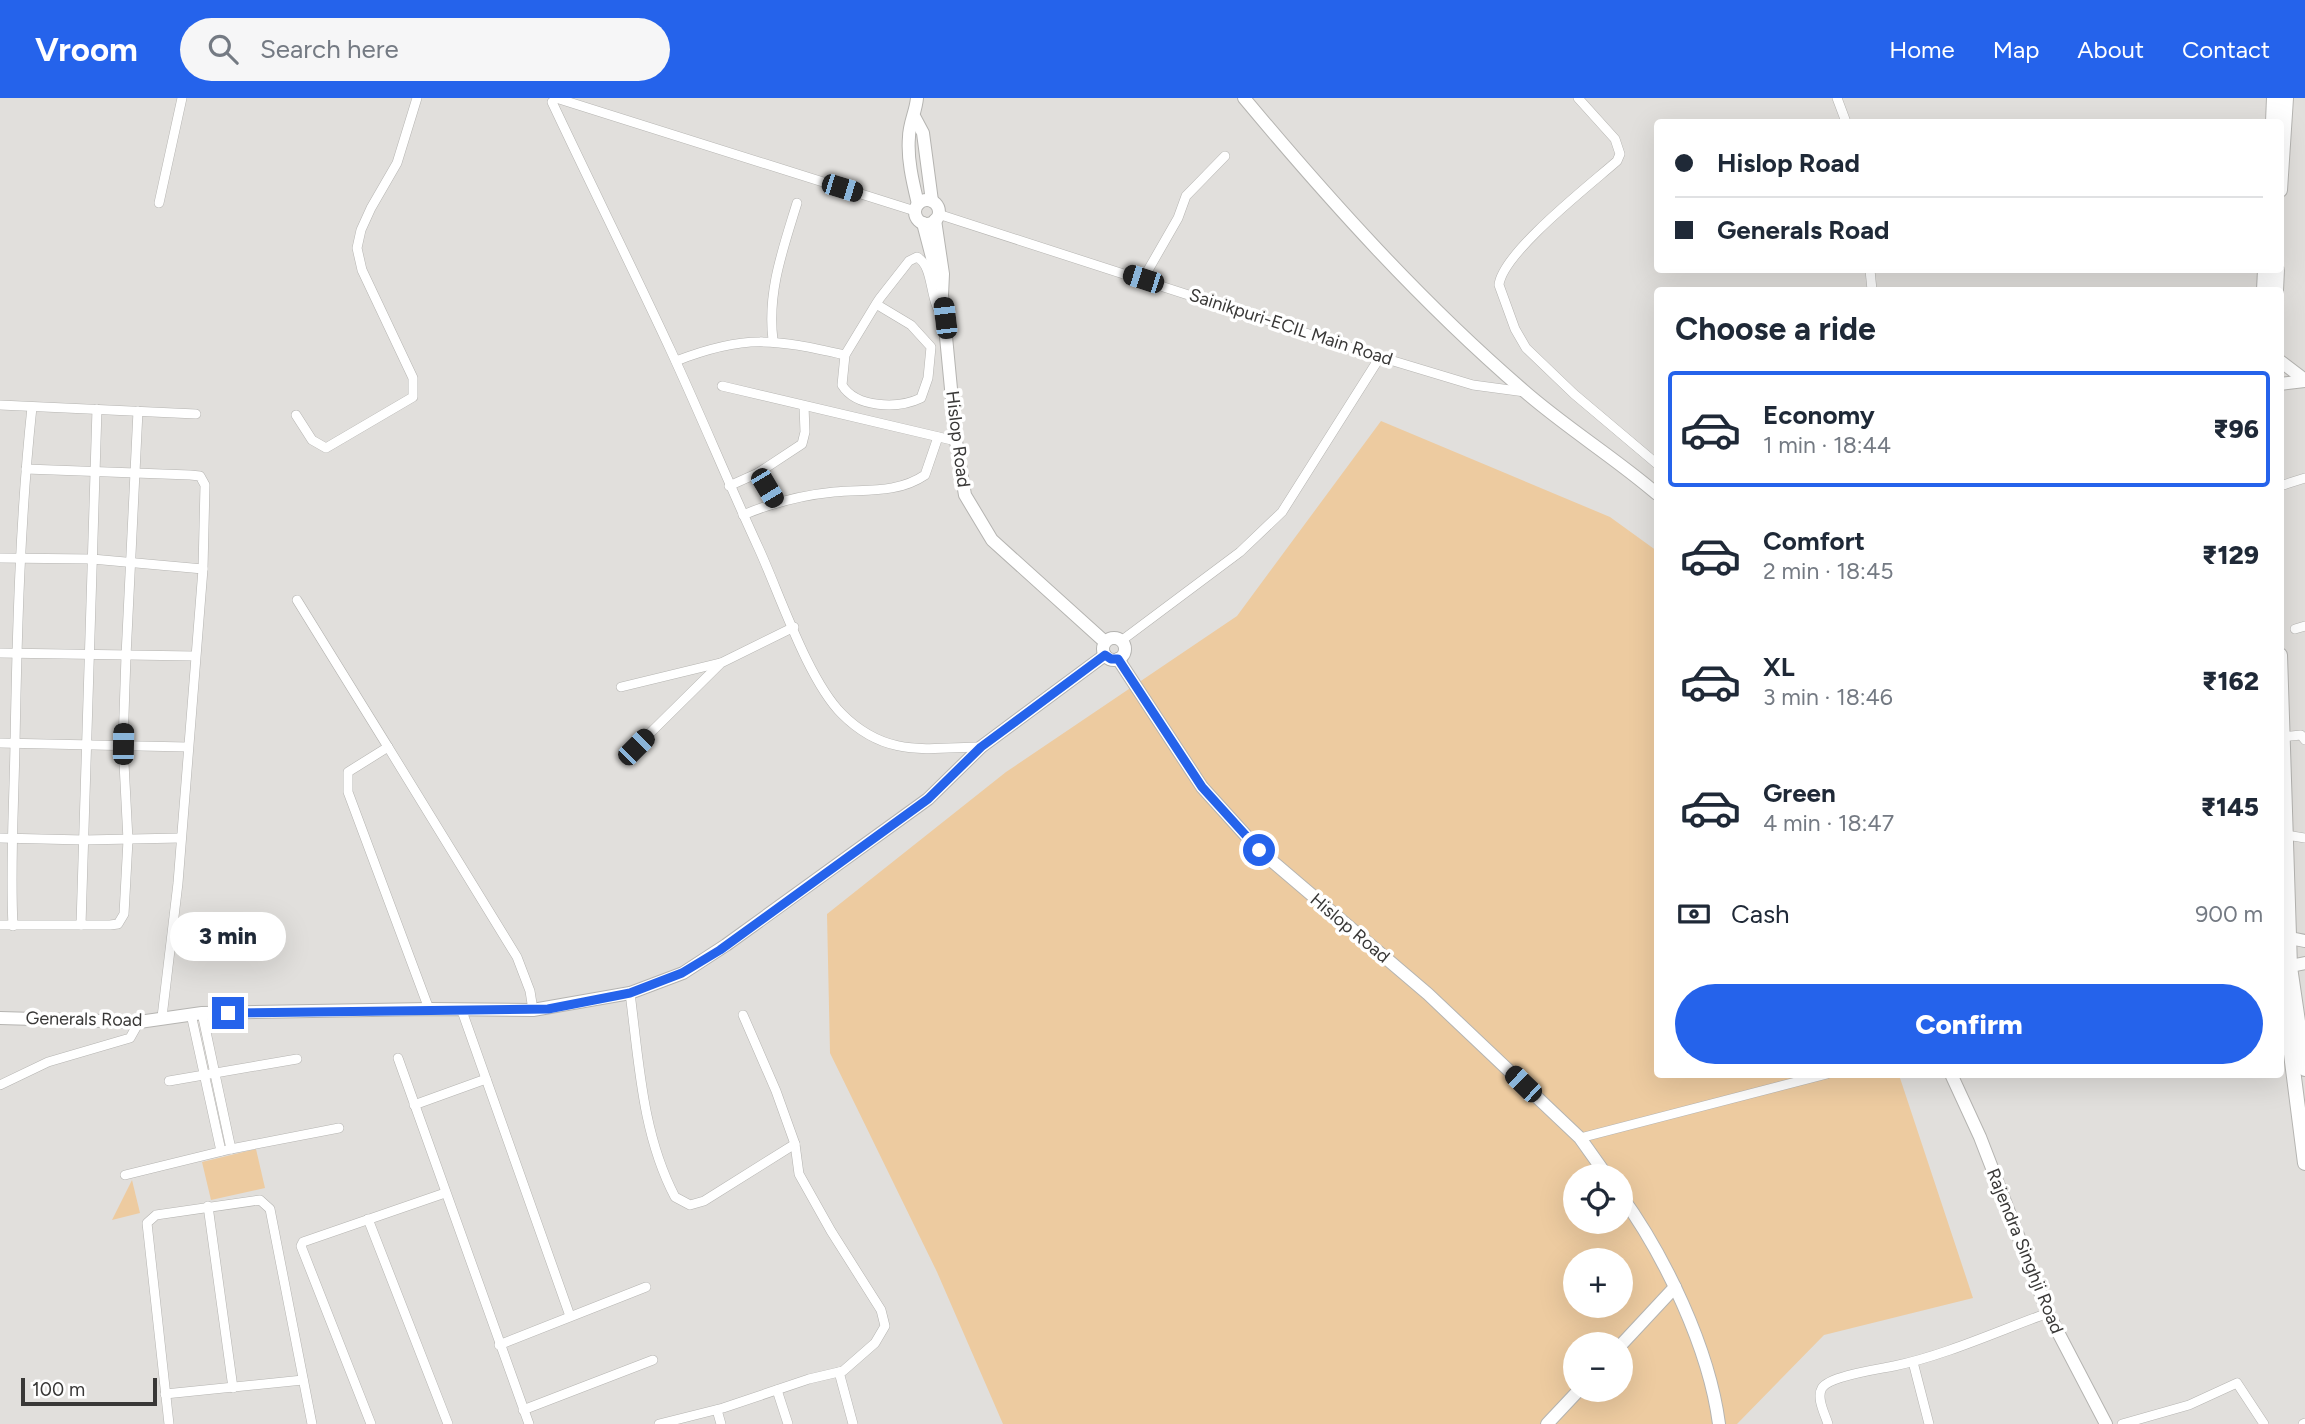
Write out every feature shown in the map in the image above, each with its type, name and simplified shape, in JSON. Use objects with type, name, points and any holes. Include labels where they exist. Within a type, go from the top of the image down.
[{"type":"main road","points":[[2273,119],[2274,98]]},
{"type":"main road","points":[[2284,129],[2286,98]]},
{"type":"main road","points":[[2284,796],[2290,938],[2287,967],[2301,1073],[2304,1157]]},
{"type":"street","points":[[159,203],[181,98]]},
{"type":"street","points":[[296,415],[312,440],[326,447],[413,397],[412,379],[362,270],[357,248],[361,230],[371,208],[397,163],[417,98]]},
{"type":"street","points":[[915,118],[923,133],[932,201],[937,206],[932,219],[917,218],[908,134],[915,118],[917,98]]},
{"type":"street","points":[[1244,98],[1334,203],[1455,328],[1525,392],[1654,492]]},
{"type":"street","points":[[1578,98],[1615,139],[1620,154],[1617,161],[1540,229],[1506,267],[1499,285],[1515,330],[1526,348],[1574,394],[1654,461]]},
{"type":"street","points":[[1838,98],[1845,119]]},
{"type":"street","points":[[552,99],[916,208]]},
{"type":"street","points":[[552,99],[676,361],[729,486],[794,627],[830,699],[843,715],[860,728],[897,747],[913,750],[981,747]]},
{"type":"street","points":[[1143,279],[1178,218],[1186,196],[1224,156]]},
{"type":"street","points":[[916,208],[924,200],[932,201]]},
{"type":"street","points":[[774,340],[770,305],[797,203]]},
{"type":"street","name":"Sainikpuri-ECIL Main Road","points":[[932,219],[1143,279],[1474,385],[1525,392]]},
{"type":"street","name":"Hislop Road","points":[[932,219],[943,274],[942,295],[956,441],[965,495],[992,540],[1110,652],[1202,787],[1259,850],[1428,994],[1580,1138],[1598,1164]]},
{"type":"street","points":[[876,304],[911,325],[931,347],[924,393],[915,401],[871,403],[850,397],[842,385],[845,355],[876,304],[909,261],[917,257],[926,265],[934,306],[945,320]]},
{"type":"street","points":[[676,361],[725,345],[774,340],[845,355]]},
{"type":"street","points":[[1110,652],[1124,650],[1121,641],[1240,552],[1282,512],[1380,357]]},
{"type":"street","points":[[2284,364],[2305,380]]},
{"type":"street","points":[[2284,383],[2305,380]]},
{"type":"street","points":[[722,386],[956,441]]},
{"type":"street","points":[[0,405],[196,414]]},
{"type":"street","points":[[729,486],[758,473],[802,444],[805,432],[804,406]]},
{"type":"street","points":[[13,926],[11,839],[16,653],[32,408]]},
{"type":"street","points":[[81,925],[97,409]]},
{"type":"street","points":[[0,925],[110,925],[121,921],[128,840],[123,744],[125,656],[138,411]]},
{"type":"street","points":[[743,515],[776,503],[834,492],[904,485],[925,475],[938,437]]},
{"type":"street","points":[[26,469],[136,472],[203,478],[203,569],[162,1017]]},
{"type":"street","points":[[758,473],[776,503]]},
{"type":"street","points":[[2284,485],[2305,478]]},
{"type":"street","points":[[0,558],[92,559],[203,569]]},
{"type":"street","points":[[297,600],[517,957],[530,991],[533,1010]]},
{"type":"street","points":[[621,687],[721,663],[794,627]]},
{"type":"street","name":"Generals Road","points":[[0,1018],[139,1022],[197,1014],[429,1009],[533,1010],[630,993],[682,973],[720,950],[928,799],[981,747],[1110,652]]},
{"type":"street","points":[[0,653],[194,656]]},
{"type":"street","points":[[636,747],[721,663]]},
{"type":"street","points":[[2284,737],[2301,735],[2305,740]]},
{"type":"street","points":[[0,743],[187,747]]},
{"type":"street","points":[[388,747],[348,772],[348,792],[429,1009]]},
{"type":"street","points":[[2286,835],[2305,838]]},
{"type":"street","points":[[0,838],[180,838]]},
{"type":"street","points":[[2290,938],[2305,941]]},
{"type":"street","points":[[630,993],[646,1114],[658,1158],[675,1197],[690,1205],[704,1200],[795,1144]]},
{"type":"street","points":[[462,1011],[570,1316]]},
{"type":"street","points":[[197,1014],[215,1073],[226,1150]]},
{"type":"street","points":[[197,1014],[202,1075],[226,1150]]},
{"type":"street","points":[[659,1424],[717,1410],[839,1372],[881,1335],[885,1326],[884,1316],[799,1174],[795,1144],[776,1091],[743,1015]]},
{"type":"street","points":[[0,1085],[48,1062],[130,1038],[139,1022]]},
{"type":"street","points":[[398,1058],[529,1424]]},
{"type":"street","points":[[169,1081],[297,1059]]},
{"type":"street","points":[[1580,1138],[1812,1078]]},
{"type":"street","name":"Rajendra Singhji Road","points":[[1953,1078],[1980,1137],[2048,1313],[2106,1424]]},
{"type":"street","points":[[414,1105],[486,1079]]},
{"type":"street","points":[[125,1175],[226,1150],[339,1128]]},
{"type":"street","points":[[371,1424],[301,1252],[303,1242],[446,1193]]},
{"type":"street","points":[[169,1424],[147,1223],[156,1215],[260,1200],[270,1209],[312,1424]]},
{"type":"street","points":[[208,1206],[233,1388]]},
{"type":"street","points":[[1633,1211],[1642,1223],[1675,1287],[1700,1351],[1719,1424]]},
{"type":"street","points":[[368,1219],[448,1424]]},
{"type":"street","points":[[499,1345],[646,1287]]},
{"type":"street","points":[[1633,1332],[1675,1287]]},
{"type":"street","points":[[1828,1424],[1820,1398],[1825,1384],[1854,1374],[1913,1362],[2048,1313]]},
{"type":"street","points":[[523,1410],[653,1360]]},
{"type":"street","points":[[1913,1362],[1928,1424]]},
{"type":"street","points":[[839,1372],[853,1424]]},
{"type":"street","points":[[165,1394],[303,1380]]},
{"type":"street","points":[[2122,1424],[2189,1405],[2236,1383],[2264,1424]]},
{"type":"street","points":[[777,1390],[788,1424]]},
{"type":"street","points":[[1547,1424],[1568,1402]]},
{"type":"street","points":[[717,1410],[721,1424]]},
{"type":"shaded area","points":[[1381,421],[1610,517],[1654,549],[1654,1078],[1900,1078],[1973,1298],[1824,1335],[1737,1424],[1003,1424],[937,1272],[830,1053],[827,914],[1006,772],[1237,616]]},
{"type":"shaded area","points":[[256,1149],[265,1188],[211,1200],[202,1162]]},
{"type":"shaded area","points":[[132,1180],[140,1213],[112,1220]]},
{"type":"route","points":[[228,1013],[548,1009],[630,993],[682,973],[720,950],[928,799],[981,747],[1105,655],[1118,659],[1124,666],[1202,787],[1259,850]]}]
